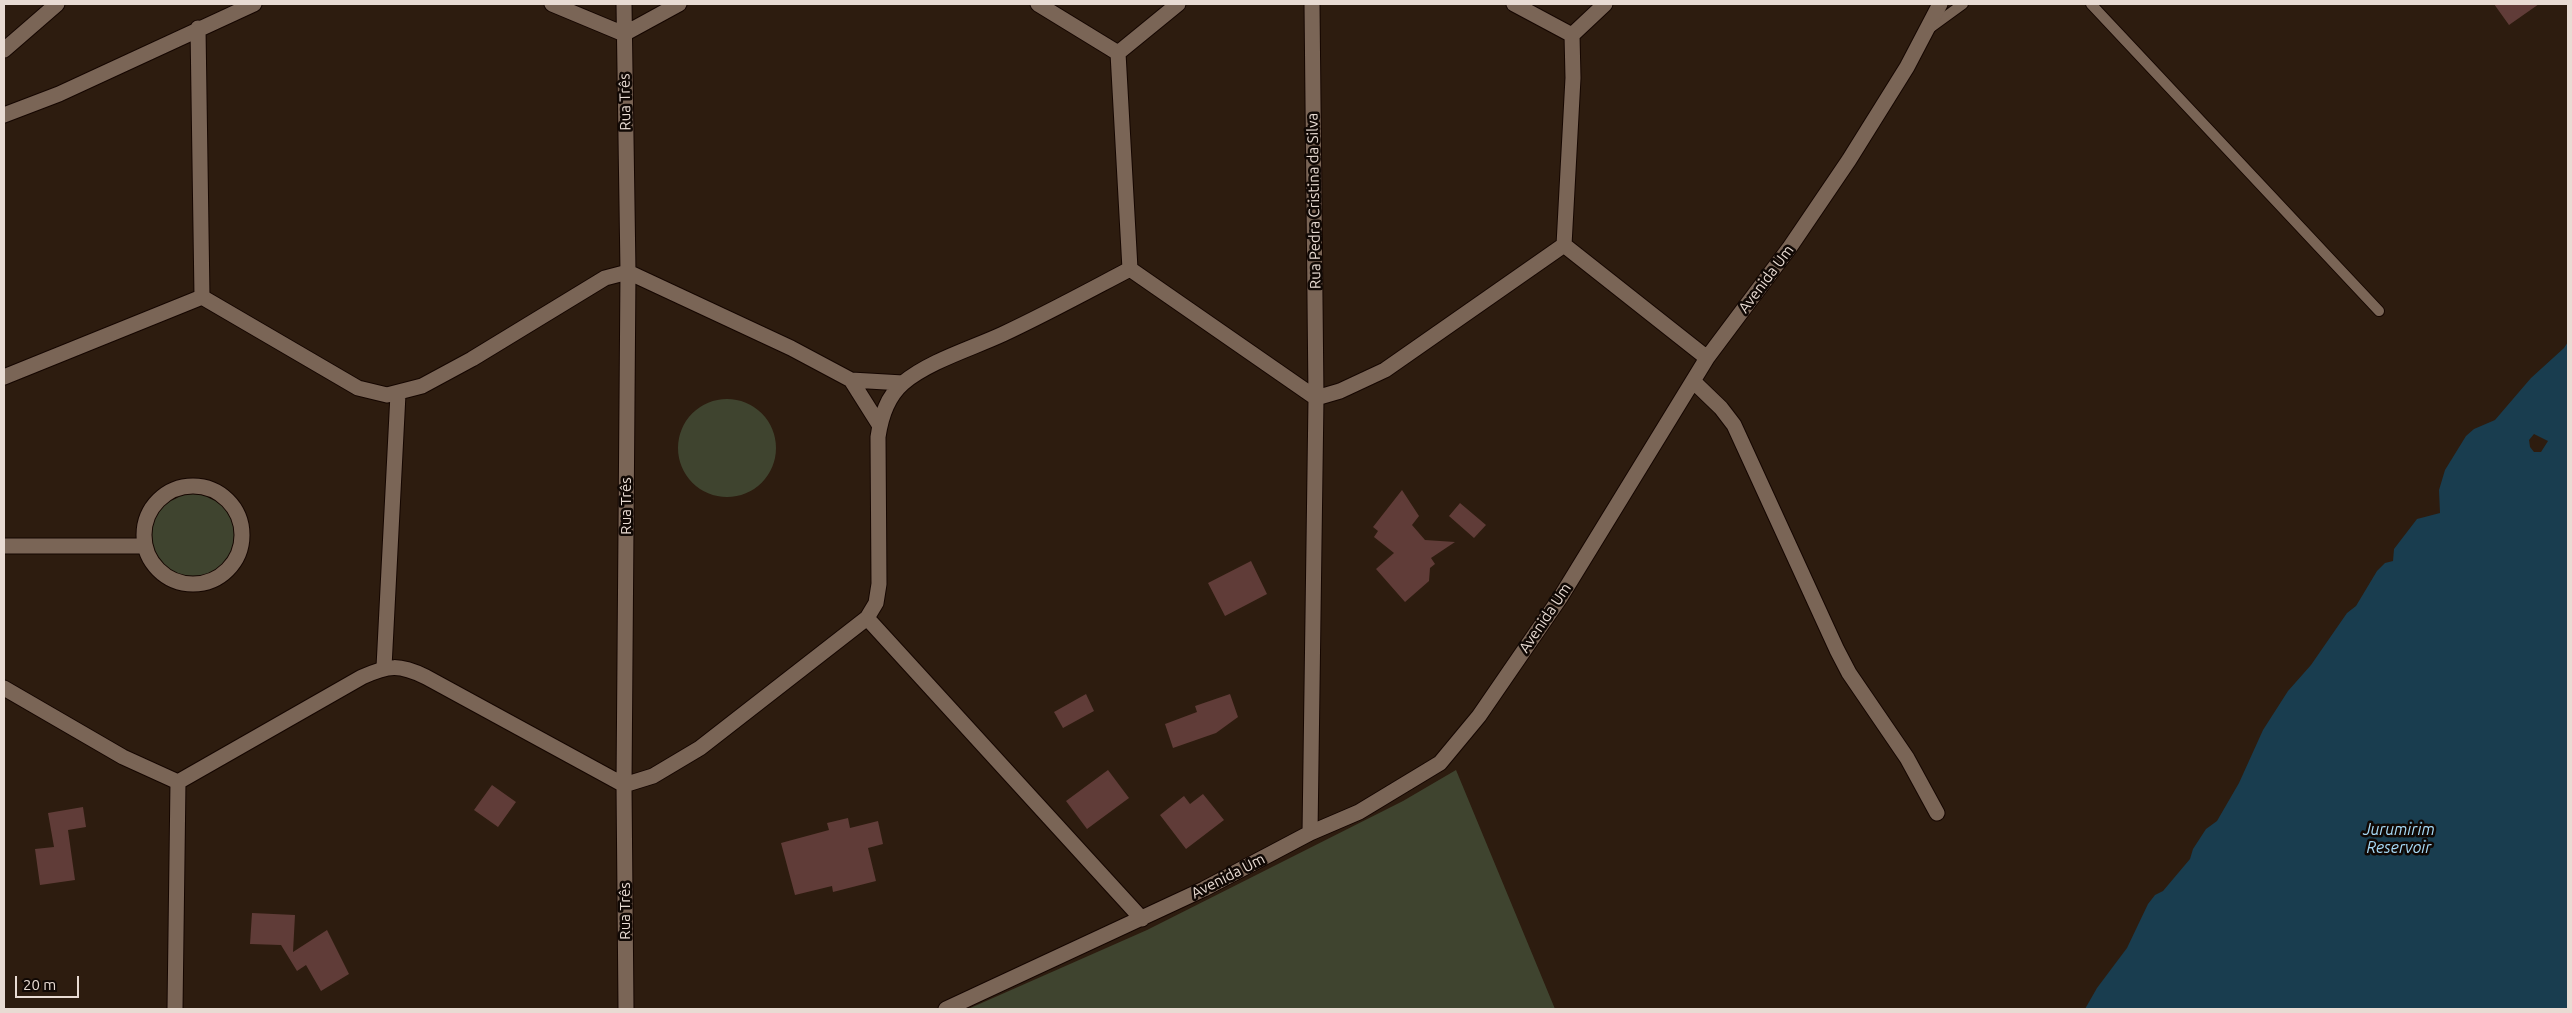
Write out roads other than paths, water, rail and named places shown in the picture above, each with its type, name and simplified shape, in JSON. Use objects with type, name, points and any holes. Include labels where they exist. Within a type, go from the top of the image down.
[{"type":"street","points":[[4,50],[57,4]]},
{"type":"street","points":[[4,115],[59,94],[198,28],[254,4]]},
{"type":"street","points":[[552,4],[624,34],[679,4]]},
{"type":"street","name":"Rua Três","points":[[624,4],[628,272],[624,785],[626,1009]]},
{"type":"street","points":[[1038,4],[1118,52]]},
{"type":"street","points":[[1118,52],[1178,4]]},
{"type":"street","name":"Rua Pedra Cristina da Silva","points":[[1310,833],[1316,398],[1312,4]]},
{"type":"street","points":[[1514,4],[1572,35]]},
{"type":"street","points":[[1564,245],[1573,78],[1572,35],[1605,4]]},
{"type":"street","name":"Avenida Um","points":[[946,1009],[1204,889],[1310,833],[1359,812],[1440,763],[1479,716],[1560,598],[1707,358],[1790,247],[1849,160],[1907,67],[1940,4]]},
{"type":"street","points":[[198,28],[202,297]]},
{"type":"street","points":[[1118,52],[1130,269]]},
{"type":"street","points":[[1130,269],[1316,398],[1340,391],[1385,370],[1564,245]]},
{"type":"street","points":[[1564,245],[1707,358]]},
{"type":"street","points":[[178,782],[362,676],[384,667],[403,667],[426,677],[624,785],[653,776],[700,748],[867,618],[876,603],[879,584],[877,476],[880,426],[890,398],[903,383],[919,372],[1005,333],[1130,269]]},
{"type":"street","points":[[202,297],[358,388],[387,395],[398,394],[422,386],[472,359],[605,278],[628,272],[791,348],[851,380],[903,383]]},
{"type":"street","points":[[4,377],[202,297]]},
{"type":"street","points":[[851,380],[880,426]]},
{"type":"street","points":[[1693,381],[1721,408],[1734,425],[1849,673],[1907,758],[1937,813]]},
{"type":"street","points":[[384,667],[398,394]]},
{"type":"street","points":[[197,485],[214,490],[228,500],[235,509],[242,525],[242,542],[239,554],[230,569],[216,580],[199,585],[182,584],[166,577],[154,565],[144,546],[144,528],[151,508],[163,495],[178,487],[197,485]]},
{"type":"street","points":[[4,546],[144,546]]},
{"type":"street","points":[[867,618],[1142,918]]},
{"type":"street","points":[[4,688],[123,757],[178,782]]},
{"type":"street","points":[[175,1009],[178,782]]},
{"type":"lane","points":[[1926,32],[1963,4]]},
{"type":"lane","points":[[2091,4],[2378,311]]},
{"type":"water","name":"Jurumirim Reservoir","points":[[2568,342],[2568,1009],[2085,1009],[2097,988],[2127,948],[2148,904],[2155,895],[2163,891],[2190,859],[2193,849],[2206,829],[2217,821],[2239,783],[2263,730],[2288,691],[2311,665],[2347,613],[2356,606],[2377,571],[2385,563],[2393,561],[2394,549],[2417,519],[2440,513],[2439,490],[2445,470],[2466,436],[2474,429],[2495,420],[2531,378],[2564,348]],"holes":[[[2534,434],[2548,441],[2541,452],[2534,452],[2530,447],[2529,440]]]}]
